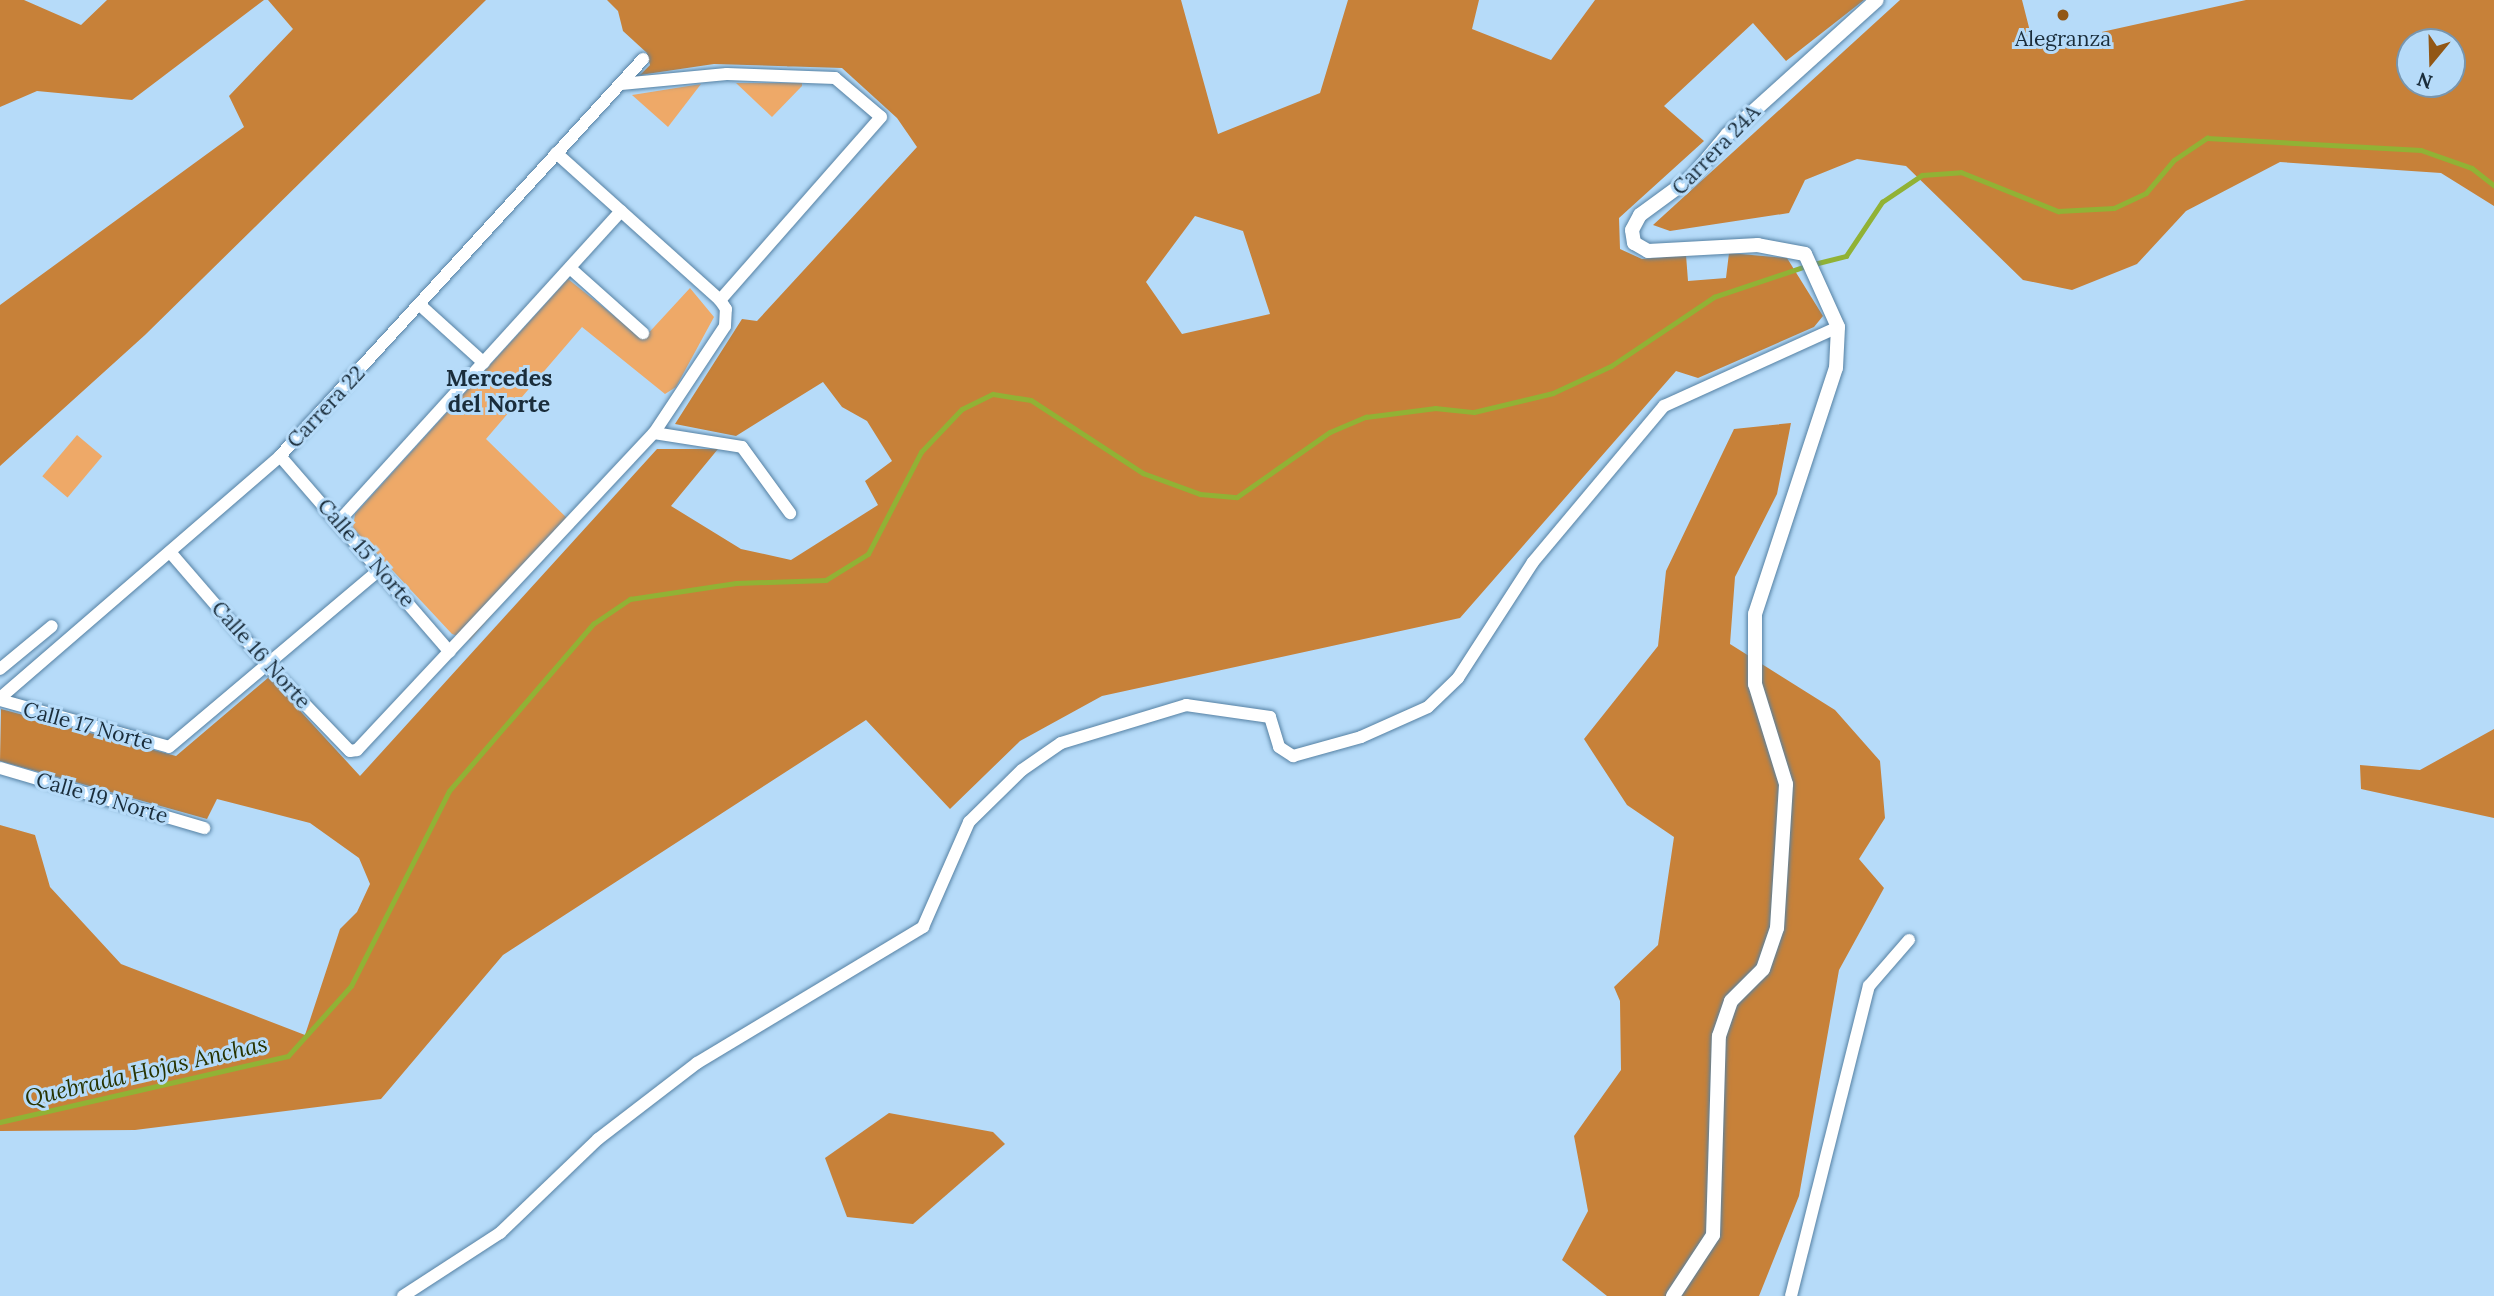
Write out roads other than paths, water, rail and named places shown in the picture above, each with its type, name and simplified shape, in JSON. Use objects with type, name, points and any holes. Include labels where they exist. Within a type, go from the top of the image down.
[{"type":"street","name":"Carrera 24A","points":[[1838,327],[1831,301],[1805,254],[1758,246],[1648,251],[1634,243],[1632,230],[1640,215],[1692,177],[1728,134],[1877,0]]},
{"type":"street","name":"Carrera 22","points":[[0,699],[280,456],[643,59]]},
{"type":"street","points":[[621,84],[727,74],[835,78],[881,117],[720,300]]},
{"type":"street","points":[[450,652],[654,433],[725,326],[726,309],[720,300],[556,153]]},
{"type":"street","points":[[339,521],[621,211]]},
{"type":"street","points":[[570,268],[643,333]]},
{"type":"street","points":[[420,305],[484,363]]},
{"type":"street","points":[[402,1296],[500,1233],[598,1139],[697,1063],[923,927],[969,822],[996,792],[1061,743],[1186,705],[1270,717],[1279,747],[1293,756],[1361,737],[1428,707],[1458,678],[1533,562],[1664,405],[1838,327],[1836,368],[1755,614],[1755,684],[1786,784],[1777,928],[1763,970],[1731,1001],[1719,1036],[1713,1235],[1673,1296]]},
{"type":"street","points":[[654,433],[742,447],[790,513]]},
{"type":"street","name":"Calle 15 Norte","points":[[280,456],[450,652]]},
{"type":"street","name":"Calle 16 Norte","points":[[170,552],[270,668],[350,751],[357,750],[450,652]]},
{"type":"street","points":[[270,668],[379,570]]},
{"type":"street","points":[[0,669],[52,626]]},
{"type":"street","name":"Calle 17 Norte","points":[[0,699],[162,746],[176,744],[270,668]]},
{"type":"street","name":"Calle 19 Norte","points":[[0,768],[204,828]]},
{"type":"street","points":[[1791,1296],[1869,986],[1909,940]]},
{"type":"waterway","name":"Quebrada Hojas Anchas","points":[[1814,264],[1846,256],[1882,202],[1922,175],[1961,172],[2058,211],[2114,208],[2146,193],[2174,160],[2207,138],[2421,150],[2472,168],[2494,185]]},
{"type":"waterway","name":"Quebrada Hojas Anchas","points":[[0,1122],[288,1056],[351,986],[449,791],[593,624],[630,599],[736,583],[826,580],[868,554],[921,452],[962,409],[993,394],[1031,400],[1143,473],[1200,494],[1237,497],[1330,432],[1366,417],[1435,408],[1474,412],[1553,393],[1611,366],[1714,297],[1806,266]]},
{"type":"place","name":"Alegranza","points":[[2063,15]]},
{"type":"district","name":"Mercedes del Norte","points":[[499,391]]}]
